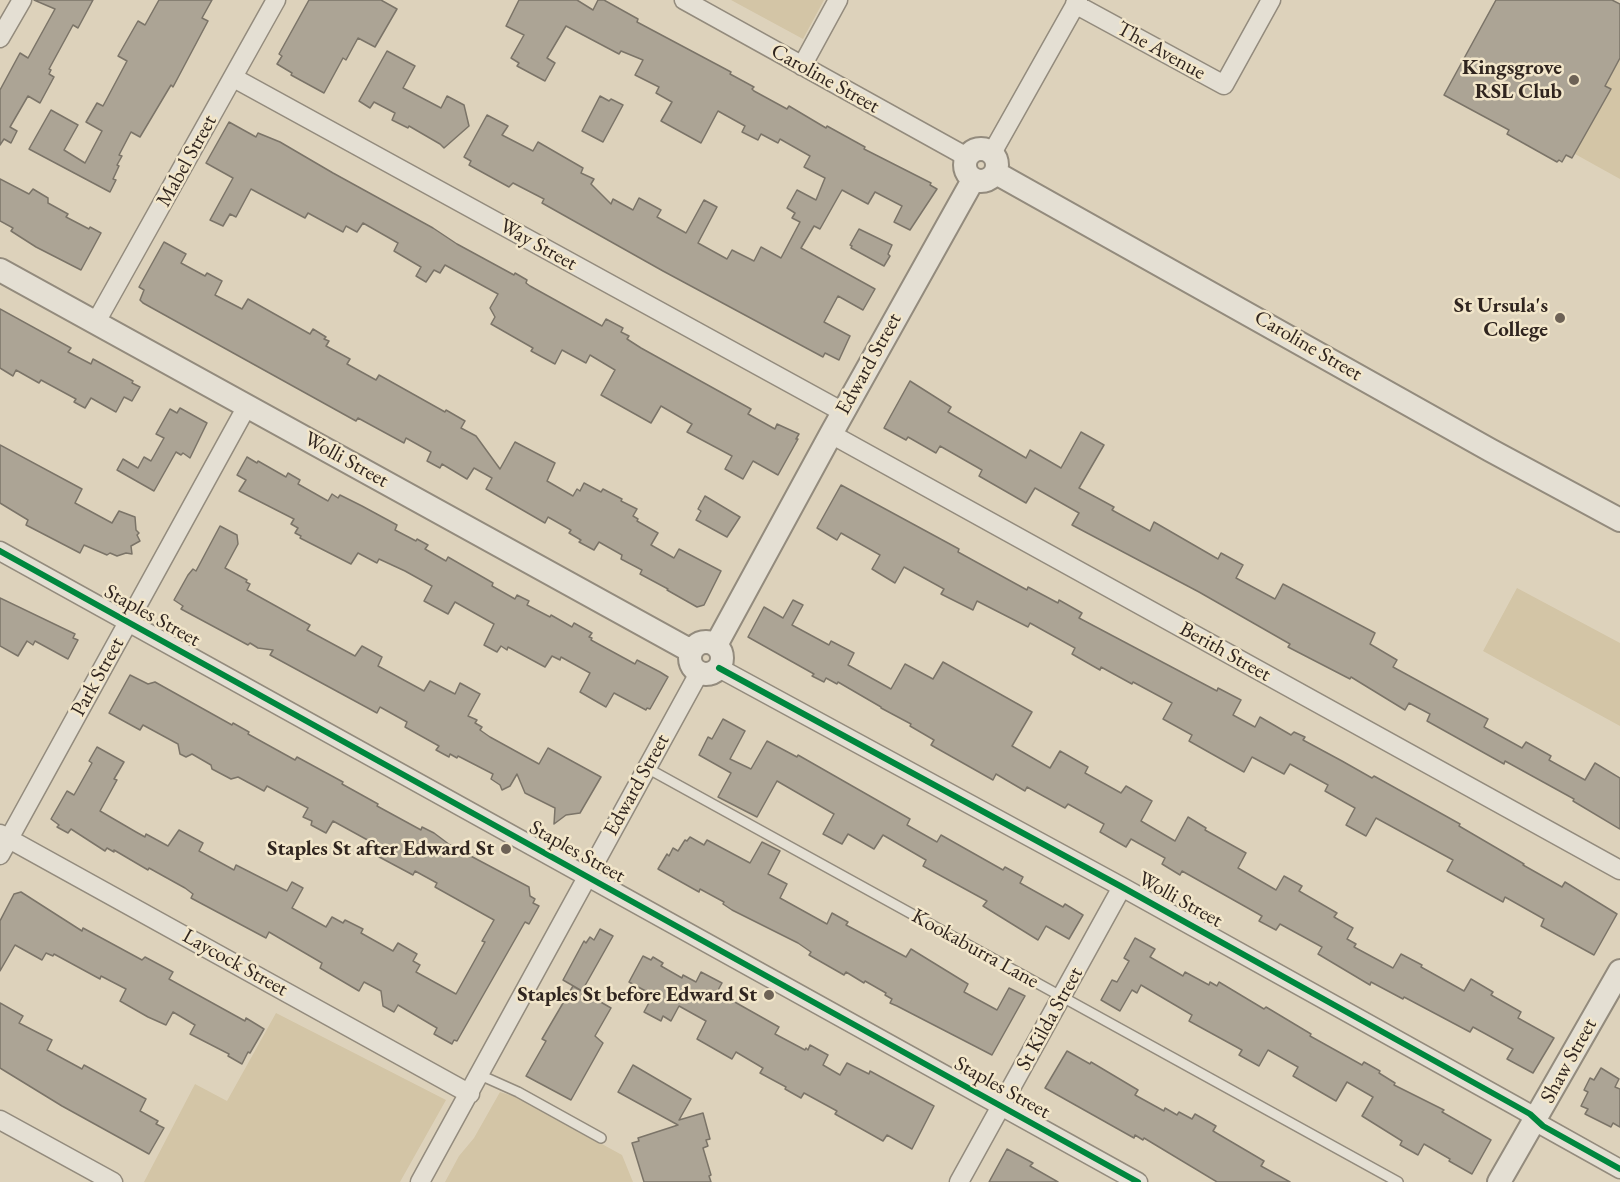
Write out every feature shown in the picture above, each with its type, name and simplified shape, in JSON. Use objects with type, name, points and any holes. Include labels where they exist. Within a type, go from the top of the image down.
[{"type":"street","points":[[0,38],[21,0]]},
{"type":"street","name":"Mabel Street","points":[[96,322],[276,0]]},
{"type":"street","name":"Caroline Street","points":[[684,0],[967,157]]},
{"type":"street","points":[[802,66],[838,0]]},
{"type":"street","name":"The Avenue","points":[[1077,2],[1224,85],[1271,0]]},
{"type":"street","points":[[994,163],[979,149],[967,157],[965,170],[973,180],[983,182],[993,177],[994,163],[1077,2]]},
{"type":"street","name":"Way Street","points":[[234,78],[843,412]]},
{"type":"street","name":"Caroline Street","points":[[994,163],[1490,450],[1620,520]]},
{"type":"street","name":"Edward Street","points":[[716,645],[973,180]]},
{"type":"street","name":"Wolli Street","points":[[0,270],[691,651]]},
{"type":"street","name":"Park Street","points":[[0,855],[4,836],[128,622],[247,406]]},
{"type":"street","name":"Berith Street","points":[[831,434],[1620,870]]},
{"type":"street","name":"Staples Street","points":[[0,551],[1138,1182]]},
{"type":"street","points":[[707,641],[720,649],[722,659],[709,671],[691,666],[689,656],[691,651],[702,642],[707,641]]},
{"type":"street","name":"Wolli Street","points":[[709,671],[1122,887],[1514,1104],[1543,1126],[1620,1169]]},
{"type":"street","name":"Edward Street","points":[[420,1182],[647,768],[709,671]]},
{"type":"street","name":"Laycock Street","points":[[4,836],[470,1094]]},
{"type":"street","name":"St Kilda Street","points":[[960,1182],[1122,887]]},
{"type":"street","name":"Shaw Street","points":[[1499,1182],[1620,971]]},
{"type":"street","points":[[0,1120],[113,1182]]},
{"type":"lane","name":"Kookaburra Lane","points":[[647,768],[1398,1182]]},
{"type":"lane","points":[[480,1075],[518,1092],[601,1138]]},
{"type":"shaded area","points":[[731,0],[824,0],[803,39]]},
{"type":"shaded area","points":[[1620,51],[1620,179],[1566,149]]},
{"type":"shaded area","points":[[1517,588],[1620,643],[1620,726],[1483,651]]},
{"type":"shaded area","points":[[276,1013],[446,1100],[400,1182],[144,1182],[195,1084],[227,1101]]},
{"type":"shaded area","points":[[500,1092],[516,1097],[622,1155],[633,1182],[445,1182],[459,1156],[474,1138]]},
{"type":"building","points":[[34,0],[93,0],[78,28],[73,25],[49,69],[51,70],[49,74],[54,77],[40,103],[28,96],[10,127],[17,131],[11,143],[4,139],[0,145],[0,90],[20,53],[28,58],[55,9]]},
{"type":"building","points":[[159,0],[212,0],[202,18],[208,21],[173,87],[171,85],[140,137],[131,132],[119,155],[122,156],[113,179],[116,180],[110,192],[29,149],[51,110],[78,125],[64,150],[85,163],[102,131],[86,122],[97,103],[103,106],[127,61],[118,56],[138,21],[145,25]]},
{"type":"building","points":[[309,0],[381,0],[397,9],[375,47],[358,38],[346,60],[343,58],[324,93],[291,75],[292,73],[277,64],[282,56],[279,54]]},
{"type":"building","points":[[519,0],[577,0],[593,10],[598,0],[604,0],[638,19],[637,22],[731,72],[730,74],[754,87],[752,89],[754,91],[787,109],[789,106],[826,128],[827,126],[865,147],[864,149],[931,183],[930,185],[937,189],[910,230],[894,222],[902,206],[875,192],[868,204],[842,190],[820,229],[814,226],[801,248],[875,289],[863,310],[838,296],[824,322],[850,336],[839,360],[825,353],[823,357],[663,271],[542,203],[544,199],[513,183],[509,187],[469,165],[471,161],[464,157],[487,115],[508,126],[502,135],[533,151],[538,142],[583,168],[581,173],[594,179],[591,184],[611,204],[613,199],[633,210],[639,198],[661,210],[657,217],[686,233],[704,200],[717,207],[698,243],[727,259],[732,250],[754,261],[761,247],[781,258],[800,222],[792,218],[795,213],[787,208],[797,190],[816,200],[825,178],[804,167],[810,156],[780,139],[778,143],[761,134],[758,140],[742,132],[745,126],[718,111],[701,143],[661,121],[672,102],[656,93],[659,87],[635,75],[643,60],[621,51],[619,54],[566,26],[547,58],[555,63],[545,81],[517,66],[519,63],[511,58],[524,35],[506,26]]},
{"type":"building","points":[[1496,0],[1612,0],[1620,4],[1620,58],[1605,86],[1611,89],[1572,158],[1566,155],[1562,162],[1559,160],[1557,162],[1507,134],[1509,130],[1444,95]]},
{"type":"building","points":[[387,51],[415,66],[403,88],[441,108],[447,96],[464,105],[469,126],[444,148],[409,126],[408,128],[392,120],[395,113],[374,102],[370,108],[359,101]]},
{"type":"building","points":[[600,96],[623,105],[603,142],[582,131]]},
{"type":"building","points":[[229,122],[256,137],[258,133],[280,142],[433,228],[457,244],[514,275],[515,273],[527,280],[526,283],[530,286],[602,326],[606,319],[623,328],[621,332],[629,336],[627,339],[751,409],[748,414],[775,429],[777,424],[799,434],[778,475],[753,461],[743,479],[725,469],[732,456],[687,432],[692,424],[661,406],[651,423],[601,395],[615,370],[590,355],[586,363],[562,350],[555,364],[531,351],[533,348],[491,324],[495,317],[490,308],[498,294],[445,265],[440,273],[434,270],[426,282],[416,276],[421,267],[394,251],[398,243],[363,223],[357,232],[346,226],[343,232],[308,213],[305,218],[251,189],[236,217],[230,214],[223,226],[210,220],[233,178],[206,163]]},
{"type":"building","points":[[0,179],[29,194],[33,189],[48,198],[48,203],[68,214],[66,217],[101,233],[81,270],[36,247],[11,231],[13,228],[0,221]]},
{"type":"building","points":[[859,229],[892,245],[888,254],[890,256],[884,266],[851,248],[850,245]]},
{"type":"building","points":[[164,242],[186,254],[181,263],[205,276],[207,273],[222,281],[215,295],[242,309],[248,299],[310,334],[313,329],[326,337],[324,339],[329,341],[326,346],[350,359],[347,364],[376,380],[379,375],[465,421],[461,428],[476,436],[500,469],[515,442],[555,463],[547,481],[573,496],[577,489],[580,491],[584,483],[601,492],[603,489],[637,509],[633,516],[638,519],[637,521],[658,533],[651,545],[674,558],[679,549],[721,571],[704,605],[697,607],[640,574],[642,570],[621,559],[622,555],[599,542],[594,550],[579,542],[581,540],[569,533],[571,530],[548,517],[545,523],[486,489],[492,478],[474,468],[467,479],[442,464],[440,468],[427,461],[431,452],[406,438],[404,443],[358,418],[356,421],[143,303],[140,300],[144,290],[139,287]]},
{"type":"building","points":[[0,309],[71,348],[68,352],[91,364],[93,359],[133,381],[132,383],[140,387],[132,401],[124,397],[116,412],[91,398],[85,408],[74,402],[76,399],[41,380],[39,383],[16,370],[13,376],[0,368]]},
{"type":"building","points":[[910,381],[951,407],[948,412],[1026,458],[1030,450],[1061,468],[1081,432],[1104,445],[1079,488],[1114,507],[1112,510],[1150,531],[1154,522],[1218,559],[1221,553],[1243,565],[1236,578],[1275,599],[1283,584],[1375,633],[1370,644],[1397,660],[1393,667],[1488,719],[1484,727],[1522,748],[1526,742],[1551,756],[1549,760],[1585,780],[1595,763],[1620,778],[1620,829],[1573,801],[1574,799],[1505,761],[1504,764],[1427,721],[1430,714],[1409,703],[1405,710],[1351,677],[1350,679],[1288,647],[1290,644],[1199,592],[1072,525],[1079,513],[1035,488],[1026,503],[979,476],[982,470],[940,446],[936,453],[908,437],[906,440],[884,428]]},
{"type":"building","points":[[180,408],[207,423],[190,458],[183,453],[181,455],[176,452],[154,491],[117,470],[123,459],[138,468],[144,457],[151,461],[164,438],[156,434],[170,409],[177,413]]},
{"type":"building","points":[[0,445],[82,489],[75,503],[112,523],[119,511],[135,517],[140,541],[131,546],[132,554],[117,556],[110,553],[107,555],[84,545],[80,553],[26,525],[28,520],[0,503]]},
{"type":"building","points":[[247,457],[286,477],[288,473],[300,480],[298,484],[328,501],[332,494],[338,498],[340,495],[362,506],[397,525],[395,530],[428,545],[425,549],[446,561],[448,557],[493,583],[492,586],[515,599],[517,595],[529,601],[527,605],[572,627],[574,623],[592,633],[589,637],[592,638],[591,640],[635,664],[637,660],[668,677],[650,709],[646,710],[614,693],[606,707],[580,692],[590,673],[561,657],[560,660],[552,656],[545,667],[508,647],[507,650],[501,646],[497,652],[484,645],[494,624],[455,602],[448,614],[424,601],[432,586],[379,559],[377,563],[358,553],[351,564],[300,538],[301,536],[295,533],[298,528],[291,524],[294,519],[239,491],[246,480],[237,475]]},
{"type":"building","points":[[841,485],[959,549],[958,552],[1027,590],[1028,587],[1058,603],[1059,600],[1082,613],[1079,618],[1217,691],[1218,688],[1241,700],[1233,715],[1255,727],[1260,717],[1291,735],[1294,732],[1305,737],[1303,740],[1460,824],[1459,826],[1523,865],[1562,887],[1565,882],[1617,914],[1594,955],[1541,926],[1544,919],[1505,897],[1503,902],[1447,871],[1453,860],[1376,818],[1366,836],[1346,825],[1355,808],[1325,791],[1328,785],[1290,764],[1284,774],[1252,757],[1244,772],[1189,741],[1192,735],[1163,719],[1172,703],[1101,667],[1100,670],[1072,654],[1075,648],[1030,623],[1028,627],[977,601],[973,610],[941,594],[944,589],[904,567],[895,583],[872,569],[880,555],[841,533],[837,540],[817,528]]},
{"type":"building","points":[[705,496],[740,517],[727,537],[696,520],[701,511],[698,509]]},
{"type":"building","points":[[220,526],[237,535],[238,544],[225,568],[247,580],[246,582],[250,584],[247,590],[310,625],[307,630],[355,656],[362,646],[382,657],[378,666],[424,691],[430,681],[455,694],[460,683],[480,694],[468,716],[477,720],[475,723],[482,727],[480,730],[490,737],[539,764],[548,748],[601,777],[580,813],[566,815],[554,824],[555,808],[525,793],[517,774],[510,786],[502,790],[500,785],[491,779],[493,774],[458,756],[457,758],[450,754],[449,757],[436,750],[439,746],[405,727],[407,722],[380,707],[377,713],[270,655],[273,650],[258,648],[250,643],[248,645],[181,609],[183,606],[174,600],[188,575],[193,569],[196,571]]},
{"type":"building","points":[[0,598],[75,634],[73,638],[78,640],[68,659],[35,641],[33,645],[27,641],[18,656],[0,646]]},
{"type":"building","points":[[793,600],[803,605],[792,625],[829,645],[831,641],[854,653],[848,665],[891,689],[905,664],[933,679],[943,662],[1032,712],[1012,746],[1050,768],[1060,751],[1088,767],[1085,773],[1121,793],[1126,786],[1152,801],[1141,821],[1175,841],[1188,817],[1206,828],[1205,830],[1246,853],[1238,868],[1276,890],[1284,876],[1302,886],[1299,891],[1337,913],[1334,917],[1353,928],[1347,939],[1356,944],[1354,947],[1393,968],[1401,954],[1464,991],[1471,979],[1493,992],[1491,995],[1521,1012],[1518,1018],[1554,1038],[1533,1073],[1507,1059],[1513,1049],[1473,1027],[1470,1032],[1404,997],[1403,999],[1371,982],[1370,985],[1318,954],[1322,947],[1280,924],[1276,930],[1259,921],[1262,916],[1182,871],[1180,875],[1162,864],[1165,858],[1131,839],[1126,847],[1100,832],[1104,824],[1068,804],[1065,808],[1027,787],[1025,791],[996,774],[993,780],[931,745],[934,740],[910,726],[911,724],[838,682],[837,684],[826,678],[824,682],[812,676],[814,674],[748,637],[764,607],[783,618]]},
{"type":"building","points":[[130,675],[148,684],[155,682],[232,725],[233,723],[295,760],[297,757],[343,782],[342,784],[378,804],[377,806],[421,830],[422,827],[434,833],[450,845],[529,887],[530,896],[535,899],[533,903],[539,906],[529,924],[525,922],[457,1041],[454,1040],[452,1044],[434,1034],[437,1028],[398,1005],[394,1012],[383,1006],[381,991],[364,982],[359,991],[320,968],[322,963],[269,932],[266,938],[191,898],[193,894],[185,888],[149,868],[148,870],[114,850],[114,852],[107,848],[105,851],[71,829],[68,833],[57,827],[59,825],[51,819],[67,791],[74,795],[92,763],[89,761],[97,747],[124,762],[100,811],[145,837],[146,834],[168,846],[179,830],[203,843],[199,851],[234,870],[236,865],[287,891],[292,882],[303,888],[292,908],[326,927],[332,917],[343,923],[345,920],[363,929],[361,933],[393,951],[398,943],[417,954],[413,961],[420,965],[416,972],[456,994],[485,942],[482,941],[494,920],[435,887],[437,883],[415,871],[413,875],[368,851],[373,843],[333,821],[326,833],[311,825],[312,821],[303,817],[308,808],[267,786],[264,791],[238,777],[231,779],[212,769],[211,765],[192,754],[186,757],[180,754],[178,744],[143,725],[140,730],[109,713]]},
{"type":"building","points":[[723,719],[745,731],[730,759],[751,769],[767,741],[797,757],[798,755],[910,819],[907,825],[937,842],[941,835],[1003,870],[1005,867],[1023,877],[1020,883],[1063,907],[1065,904],[1083,915],[1069,939],[1046,926],[1038,940],[983,906],[987,901],[923,866],[926,860],[883,835],[874,849],[848,834],[842,844],[823,834],[834,814],[777,781],[757,817],[718,797],[731,773],[699,755],[708,737],[712,739]]},
{"type":"building","points":[[690,837],[704,845],[707,840],[750,863],[762,842],[780,851],[768,874],[787,884],[780,898],[827,924],[832,913],[848,922],[846,925],[906,957],[911,949],[968,984],[964,992],[997,1010],[1009,988],[1025,996],[992,1055],[890,1003],[892,999],[885,995],[886,993],[846,972],[844,975],[809,955],[811,952],[798,943],[732,910],[723,904],[724,902],[700,889],[699,892],[658,869],[673,848],[678,851],[685,840],[687,841]]},
{"type":"building","points":[[21,892],[82,931],[83,928],[142,960],[145,957],[173,972],[169,979],[264,1029],[242,1064],[228,1056],[229,1054],[190,1034],[195,1025],[173,1012],[166,1025],[148,1017],[120,1001],[126,989],[101,976],[100,979],[54,954],[53,956],[46,953],[42,960],[15,945],[0,971],[0,921],[14,894]]},
{"type":"building","points":[[600,929],[613,936],[582,991],[563,980],[584,941],[586,943],[590,937],[594,940]]},
{"type":"building","points":[[1135,938],[1155,949],[1150,957],[1183,976],[1185,972],[1209,985],[1210,982],[1217,986],[1219,982],[1264,1009],[1266,1007],[1311,1034],[1310,1036],[1362,1065],[1364,1062],[1380,1071],[1379,1073],[1395,1083],[1394,1085],[1444,1110],[1442,1112],[1491,1140],[1472,1174],[1424,1144],[1418,1155],[1400,1145],[1402,1141],[1362,1116],[1373,1097],[1347,1082],[1336,1101],[1293,1076],[1298,1067],[1268,1050],[1259,1066],[1239,1055],[1242,1050],[1189,1021],[1192,1015],[1141,985],[1137,993],[1132,990],[1120,1011],[1101,1000],[1112,980],[1117,982],[1129,961],[1124,958]]},
{"type":"building","points":[[643,956],[651,960],[653,957],[663,963],[661,966],[682,978],[683,975],[696,982],[701,972],[722,983],[717,992],[779,1027],[775,1034],[805,1050],[806,1048],[808,1050],[810,1045],[828,1055],[823,1065],[840,1075],[847,1063],[869,1074],[870,1071],[934,1106],[912,1149],[887,1135],[883,1141],[835,1114],[837,1111],[804,1093],[801,1098],[760,1073],[763,1068],[736,1052],[732,1059],[697,1039],[706,1021],[679,1006],[671,1021],[663,1016],[661,1021],[644,1012],[653,995],[629,982]]},
{"type":"building","points":[[573,986],[611,1008],[595,1036],[603,1043],[571,1100],[526,1076],[546,1041],[542,1039]]},
{"type":"building","points":[[0,1003],[23,1016],[19,1023],[52,1040],[47,1050],[82,1069],[84,1065],[146,1099],[140,1111],[158,1121],[156,1124],[164,1128],[149,1154],[62,1106],[0,1068]]},
{"type":"building","points":[[1067,1051],[1090,1064],[1091,1062],[1138,1090],[1135,1095],[1164,1111],[1165,1108],[1177,1115],[1179,1112],[1192,1119],[1195,1114],[1216,1126],[1213,1131],[1264,1161],[1261,1166],[1290,1182],[1217,1182],[1144,1138],[1143,1140],[1135,1135],[1134,1138],[1045,1088]]},
{"type":"building","points":[[633,1065],[691,1099],[679,1120],[703,1113],[710,1139],[706,1140],[708,1146],[703,1148],[711,1182],[644,1182],[632,1143],[639,1141],[638,1138],[678,1125],[618,1092]]},
{"type":"building","points":[[1601,1068],[1619,1079],[1615,1087],[1620,1089],[1620,1127],[1613,1123],[1611,1127],[1585,1114],[1588,1109],[1581,1106],[1588,1092],[1584,1090],[1590,1078],[1594,1080]]},
{"type":"building","points":[[1007,1149],[1033,1163],[1030,1166],[1058,1182],[989,1182]]},
{"type":"cycle path","points":[[0,551],[1138,1182]]},
{"type":"cycle path","points":[[719,668],[1122,887],[1530,1114],[1543,1126],[1620,1169]]},
{"type":"place","name":"Kingsgrove RSL Club","points":[[1574,80]]},
{"type":"place","name":"St Ursula's College","points":[[1560,318]]},
{"type":"place","name":"Staples St after Edward St","points":[[506,849]]},
{"type":"place","name":"Staples St before Edward St","points":[[769,995]]}]
